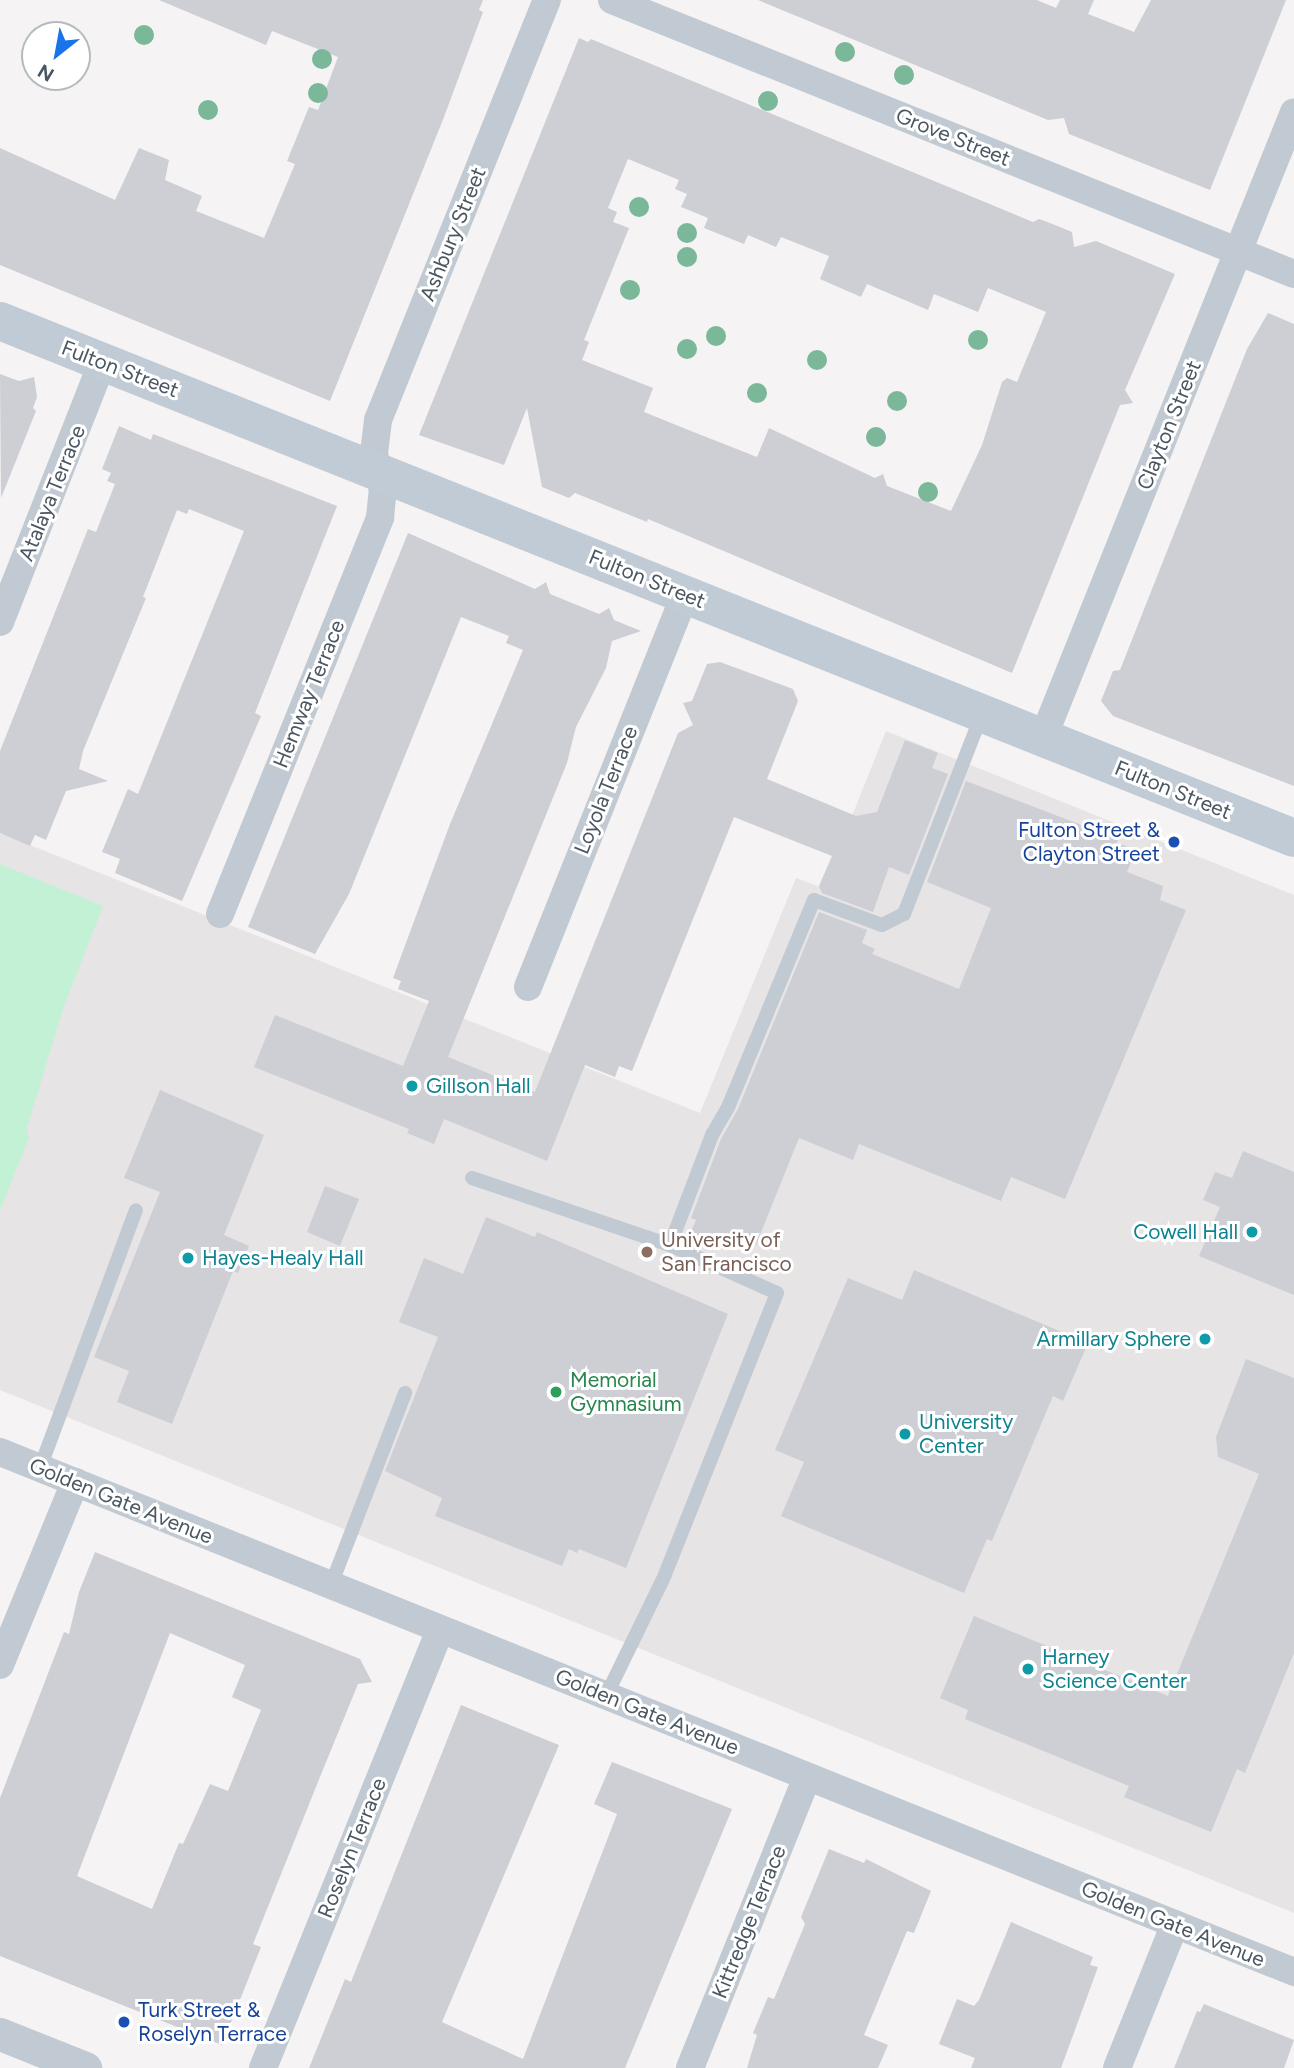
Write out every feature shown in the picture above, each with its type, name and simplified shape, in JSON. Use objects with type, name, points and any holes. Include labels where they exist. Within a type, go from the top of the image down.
[{"type":"main road","name":"Fulton Street","points":[[0,321],[1294,838]]},
{"type":"street","name":"Ashbury Street","points":[[378,471],[374,453],[378,420],[547,0]]},
{"type":"street","name":"Grove Street","points":[[612,0],[1294,274]]},
{"type":"street","name":"Clayton Street","points":[[1043,738],[1294,112]]},
{"type":"street","name":"Atalaya Terrace","points":[[0,622],[102,363]]},
{"type":"street","name":"Hemway Terrace","points":[[220,914],[380,517],[383,490],[378,471]]},
{"type":"street","name":"Loyola Terrace","points":[[528,987],[685,594]]},
{"type":"street","name":"Golden Gate Avenue","points":[[0,1452],[1294,1972]]},
{"type":"street","points":[[0,1665],[75,1482]]},
{"type":"street","name":"Roselyn Terrace","points":[[263,2068],[440,1629]]},
{"type":"street","name":"Kittredge Terrace","points":[[690,2068],[807,1777]]},
{"type":"street","points":[[1117,2068],[1175,1924]]},
{"type":"street","points":[[1,2040],[85,2068]]},
{"type":"lane","points":[[670,1245],[712,1135],[729,1104],[814,900],[882,925],[904,914],[983,713]]},
{"type":"lane","points":[[472,1178],[670,1245],[777,1293],[665,1575],[606,1696]]},
{"type":"lane","points":[[40,1468],[136,1210]]},
{"type":"lane","points":[[331,1585],[405,1392]]},
{"type":"shaded area","name":"University of San Francisco","points":[[886,731],[1294,895],[1294,1913],[0,1390],[0,833],[700,1113],[796,878],[823,888]]},
{"type":"green space","points":[[0,864],[103,906],[63,1009],[27,1128],[29,1138],[0,1210]]},
{"type":"building","points":[[159,0],[483,0],[479,10],[483,12],[444,117],[330,401],[0,265],[0,148],[115,200],[139,148],[169,160],[165,180],[202,196],[196,211],[264,238],[295,164],[287,161],[309,107],[318,110],[338,57],[272,31],[266,45]]},
{"type":"building","points":[[758,0],[1037,0],[1056,8],[1060,0],[1094,0],[1088,14],[1134,32],[1151,0],[1286,0],[1210,190],[1069,134],[1064,118],[1048,120]]},
{"type":"building","points":[[579,38],[588,42],[591,39],[1033,222],[1039,219],[1072,232],[1074,247],[1096,241],[1175,274],[1125,390],[1133,403],[1120,405],[1012,673],[648,519],[647,522],[575,493],[569,498],[542,487],[527,408],[504,465],[419,435]],"holes":[[[628,159],[679,180],[675,189],[687,194],[681,207],[708,218],[704,228],[744,244],[748,235],[776,247],[781,237],[829,256],[820,279],[861,297],[867,284],[928,310],[934,294],[978,312],[988,288],[1046,312],[1017,382],[1007,378],[1002,382],[982,445],[951,511],[887,486],[883,474],[875,478],[769,428],[757,457],[644,412],[653,388],[582,360],[589,342],[584,340],[629,228],[613,222],[617,212],[608,208]]]},
{"type":"building","points":[[1268,313],[1294,324],[1294,786],[1113,716],[1101,701],[1113,671],[1120,670],[1247,349]]},
{"type":"building","points":[[0,374],[19,381],[34,377],[37,397],[33,408],[36,411],[1,498]]},
{"type":"building","points":[[119,426],[151,440],[153,434],[337,506],[255,713],[261,716],[182,901],[115,873],[120,859],[102,852],[128,789],[138,794],[244,531],[189,509],[187,514],[177,510],[143,597],[146,598],[83,751],[79,769],[108,781],[66,791],[46,840],[35,835],[30,846],[0,833],[0,751],[88,529],[96,532],[115,484],[107,481],[111,473],[102,469]]},
{"type":"building","points":[[408,533],[535,589],[546,582],[550,594],[599,614],[609,608],[614,620],[641,631],[612,641],[606,668],[576,727],[567,763],[448,1057],[535,1092],[678,733],[693,725],[683,703],[692,701],[707,664],[720,662],[793,689],[798,701],[767,779],[856,816],[877,812],[905,740],[938,753],[932,768],[948,774],[909,875],[889,867],[873,912],[822,893],[819,886],[832,856],[734,817],[632,1071],[619,1066],[615,1077],[585,1065],[547,1161],[444,1119],[434,1144],[407,1133],[409,1129],[254,1067],[275,1015],[403,1066],[429,1001],[398,989],[401,981],[393,978],[450,824],[523,650],[506,643],[509,636],[461,617],[349,894],[315,954],[248,927]]},
{"type":"building","points":[[966,781],[1118,839],[1117,843],[1136,850],[1127,872],[1163,886],[1160,900],[1186,910],[1065,1199],[1011,1177],[1001,1201],[859,1144],[853,1160],[799,1138],[756,1245],[730,1234],[725,1246],[691,1232],[696,1220],[691,1218],[721,1139],[738,1109],[819,912],[867,930],[862,943],[875,949],[872,954],[959,989],[991,908],[927,882]]},
{"type":"building","name":"Hayes-Healy Hall","points":[[160,1090],[264,1135],[224,1235],[249,1246],[238,1273],[233,1271],[172,1424],[117,1402],[129,1371],[94,1357],[160,1192],[124,1178]]},
{"type":"building","name":"Cowell Hall","points":[[1243,1151],[1294,1172],[1294,1295],[1199,1256],[1220,1207],[1203,1200],[1215,1172],[1232,1178]]},
{"type":"building","points":[[325,1186],[359,1199],[340,1246],[307,1232]]},
{"type":"building","name":"Memorial Gymnasium","points":[[486,1217],[535,1237],[537,1232],[728,1314],[626,1568],[579,1549],[577,1553],[569,1549],[562,1566],[435,1516],[442,1498],[385,1471],[438,1337],[399,1322],[424,1258],[463,1274]]},
{"type":"building","name":"University Center","points":[[914,1270],[1088,1343],[1063,1401],[1053,1396],[992,1541],[987,1539],[964,1593],[781,1516],[804,1462],[775,1450],[848,1278],[902,1300]]},
{"type":"building","name":"Harney Science Center","points":[[1246,1359],[1294,1378],[1294,1653],[1245,1773],[1237,1769],[1211,1832],[1124,1797],[1129,1786],[965,1719],[968,1710],[940,1698],[974,1616],[1168,1696],[1259,1474],[1218,1457],[1216,1437]]},
{"type":"building","points":[[95,1552],[360,1659],[372,1682],[358,1684],[253,1944],[261,1947],[222,2045],[0,1956],[0,1798],[64,1632],[69,1634],[79,1592]],"holes":[[[170,1633],[245,1665],[232,1697],[261,1710],[228,1791],[210,1784],[183,1844],[179,1843],[152,1909],[77,1876]]]},
{"type":"building","points":[[461,1705],[559,1745],[442,2022],[523,2059],[617,1814],[594,1804],[612,1762],[732,1809],[625,2068],[309,2068],[345,1979],[351,1982]]},
{"type":"building","points":[[829,1849],[864,1863],[866,1859],[931,1891],[914,1933],[907,1931],[864,2035],[888,2045],[878,2068],[747,2068],[757,2035],[753,2033],[768,1997],[774,1999],[805,1924],[801,1917]]},
{"type":"building","points":[[1011,1922],[1093,1957],[1090,1965],[1098,1967],[1061,2068],[971,2068],[975,2058],[939,2044],[957,1999],[974,2006],[979,2000]]},
{"type":"building","points":[[1204,2004],[1294,2040],[1284,2068],[1174,2068],[1197,2011],[1200,2012]]},
{"type":"place","name":"Fulton Street & Clayton Street","points":[[1174,842]]},
{"type":"place","name":"Gillson Hall","points":[[412,1086]]},
{"type":"place","name":"Cowell Hall","points":[[1252,1232]]},
{"type":"place","name":"University of San Francisco","points":[[647,1252]]},
{"type":"place","name":"Hayes-Healy Hall","points":[[188,1258]]},
{"type":"place","name":"Armillary Sphere","points":[[1205,1339]]},
{"type":"place","name":"Memorial Gymnasium","points":[[556,1392]]},
{"type":"place","name":"University Center","points":[[905,1434]]},
{"type":"place","name":"Harney Science Center","points":[[1028,1669]]},
{"type":"place","name":"Turk Street & Roselyn Terrace","points":[[124,2022]]}]
